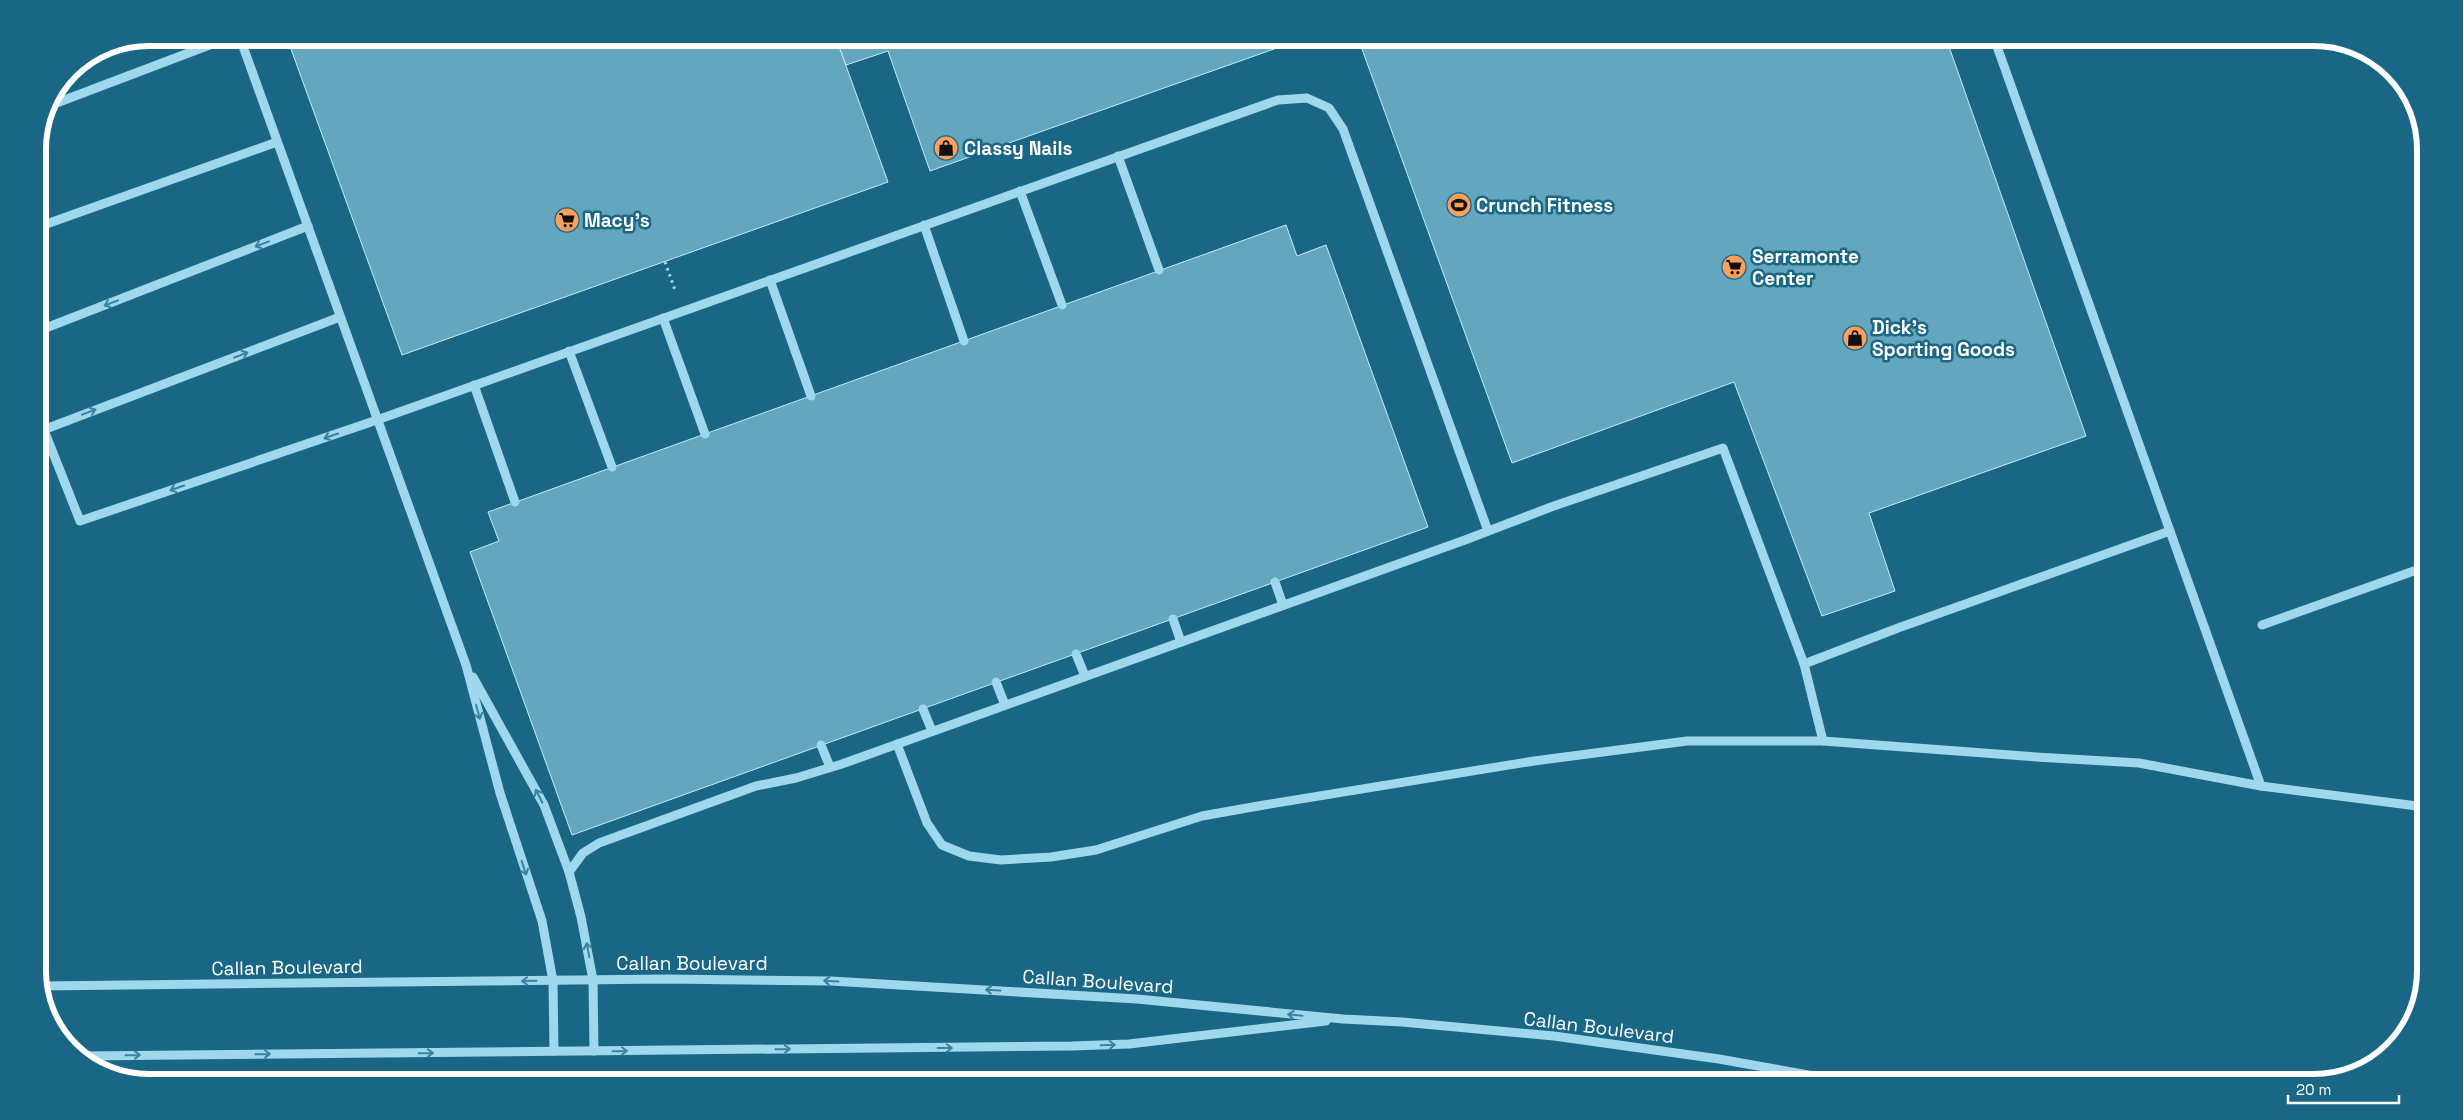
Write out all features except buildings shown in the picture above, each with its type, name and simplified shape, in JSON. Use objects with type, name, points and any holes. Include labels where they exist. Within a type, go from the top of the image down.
[{"type":"street","points":[[58,103],[207,46]]},
{"type":"street","points":[[243,46],[466,665],[500,793],[542,921],[553,981],[554,1052]]},
{"type":"street","points":[[1997,46],[2261,786]]},
{"type":"street","points":[[46,437],[80,521],[378,420],[1278,100],[1307,98],[1329,108],[1343,129],[1488,531]]},
{"type":"street","points":[[46,224],[277,142]]},
{"type":"street","points":[[1118,156],[1159,270]]},
{"type":"street","points":[[1020,191],[1062,305]]},
{"type":"street","points":[[924,225],[964,341]]},
{"type":"street","points":[[46,328],[308,226]]},
{"type":"street","points":[[770,280],[811,396]]},
{"type":"street","points":[[46,429],[340,317]]},
{"type":"street","points":[[663,318],[705,434]]},
{"type":"street","points":[[569,351],[612,467]]},
{"type":"street","points":[[474,385],[515,502]]},
{"type":"street","points":[[569,872],[583,853],[599,843],[756,786],[796,778],[897,744],[1723,448],[1804,664],[1823,741]]},
{"type":"street","points":[[1804,664],[1898,628],[2170,531]]},
{"type":"street","points":[[2262,625],[2417,570]]},
{"type":"street","points":[[1275,582],[1283,605]]},
{"type":"street","points":[[1173,619],[1182,642]]},
{"type":"street","points":[[1076,654],[1085,676]]},
{"type":"street","points":[[466,665],[544,806],[569,872],[581,917],[593,980],[594,1051]]},
{"type":"street","points":[[996,682],[1005,705]]},
{"type":"street","points":[[923,709],[932,731]]},
{"type":"street","points":[[897,744],[927,823],[942,845],[969,856],[1001,860],[1050,857],[1096,850],[1202,816],[1534,761],[1687,741],[1823,741],[2027,757],[2139,763],[2261,786],[2417,806]]},
{"type":"street","points":[[822,745],[830,767]]},
{"type":"street","name":"Callan Boulevard","points":[[47,986],[593,980],[764,979],[832,981],[1128,998],[1343,1019],[1402,1022],[1563,1037],[1719,1059],[1803,1074]]},
{"type":"street","name":"Callan Boulevard","points":[[91,1056],[1110,1045],[1343,1019]]},
{"type":"place","name":"Classy Nails","points":[[946,148]]},
{"type":"place","name":"Crunch Fitness","points":[[1459,205]]},
{"type":"place","name":"Macy's","points":[[567,220]]},
{"type":"place","name":"Serramonte Center","points":[[1734,267]]},
{"type":"place","name":"Dick's Sporting Goods","points":[[1855,338]]}]
